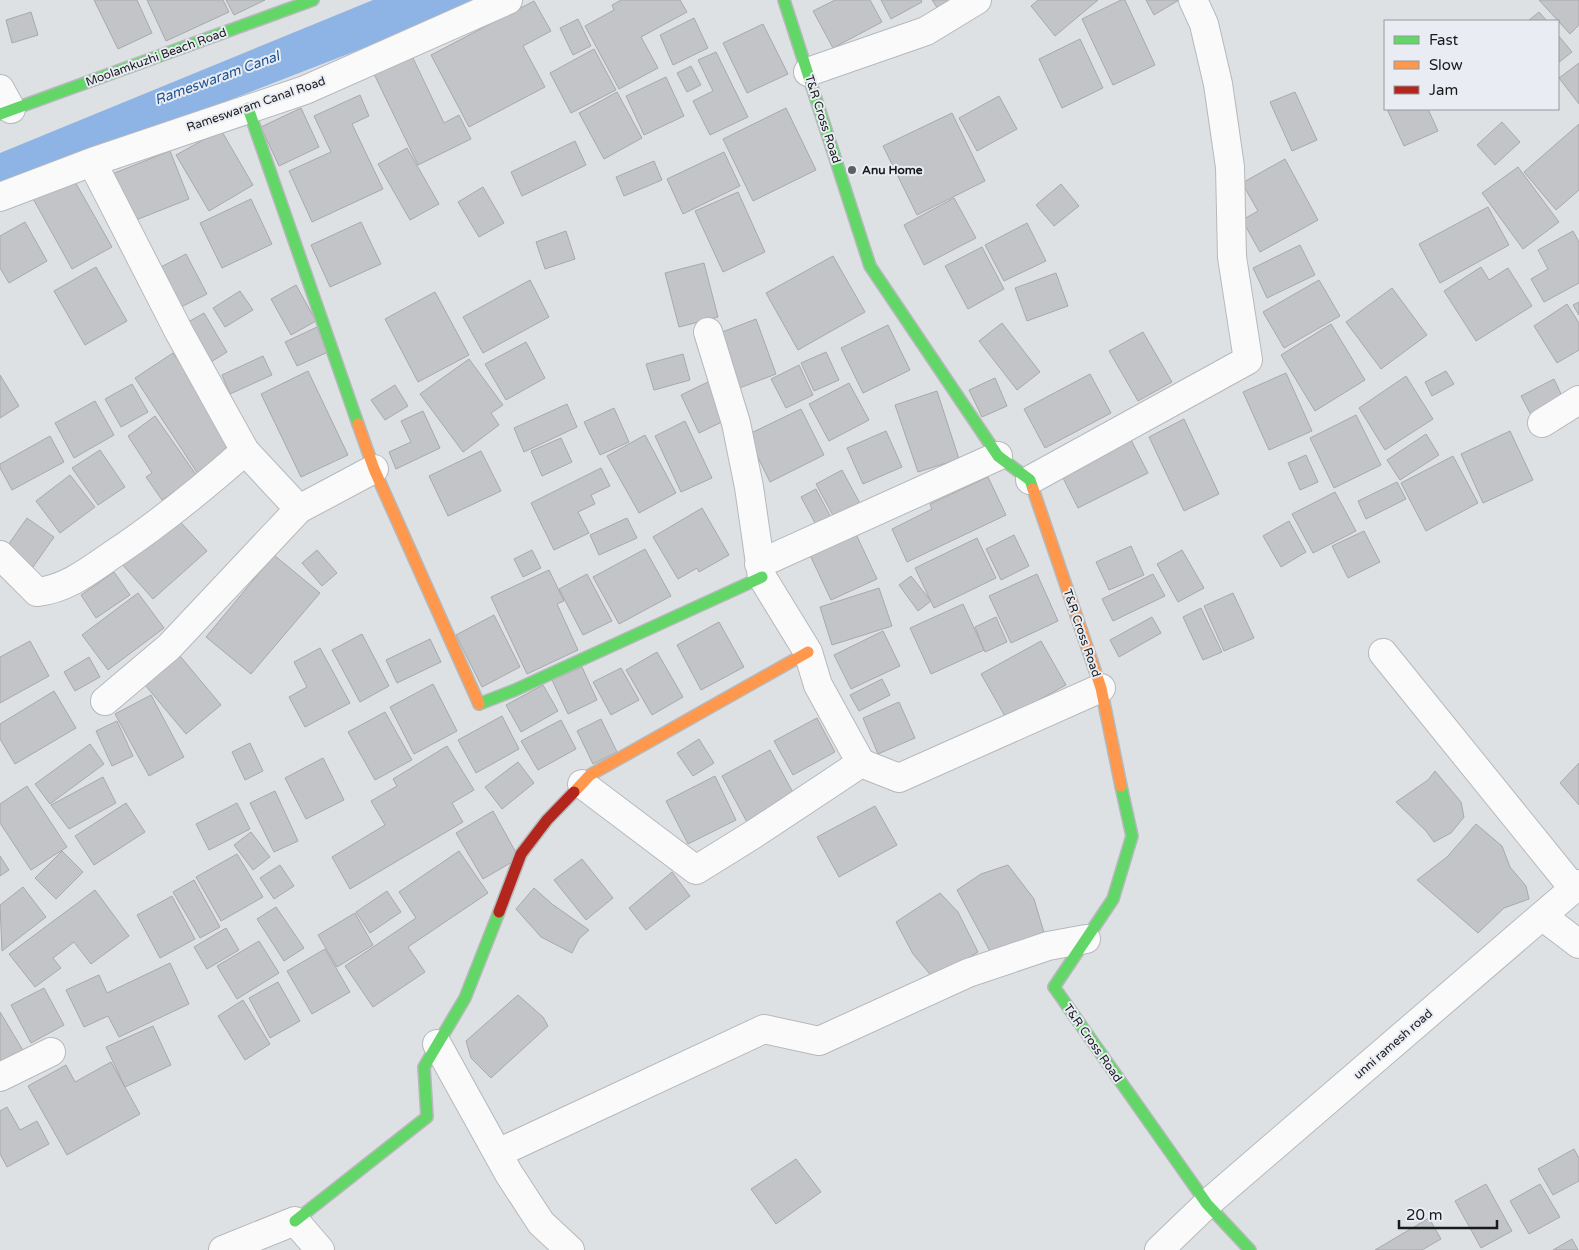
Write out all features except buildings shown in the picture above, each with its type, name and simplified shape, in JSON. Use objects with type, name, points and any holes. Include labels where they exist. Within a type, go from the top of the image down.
[{"type":"street","name":"Moolamkuzhi Beach Road","points":[[4,104],[313,0]]},
{"type":"street","name":"Rameswaram Canal Road","points":[[0,197],[92,162],[305,90],[508,0]]},
{"type":"street","name":"T&R Cross Road","points":[[784,0],[870,266],[998,456],[1030,480],[1101,688],[1132,836],[1113,899],[1054,987],[1207,1204],[1250,1250]]},
{"type":"street","points":[[808,72],[926,31],[977,0]]},
{"type":"street","points":[[1030,480],[1248,360],[1232,257],[1230,167],[1218,84],[1204,24],[1193,0]]},
{"type":"street","points":[[248,108],[374,468],[478,704],[515,690],[998,456]]},
{"type":"street","points":[[92,162],[179,332],[245,451],[299,509]]},
{"type":"street","points":[[708,332],[736,422],[749,487],[760,570],[808,652],[818,686],[861,763],[899,778],[1101,688]]},
{"type":"street","points":[[1542,424],[1579,400]]},
{"type":"street","points":[[0,555],[37,592],[50,590],[74,580],[185,503],[245,451]]},
{"type":"street","points":[[106,701],[169,646],[299,509],[374,468]]},
{"type":"street","points":[[223,1250],[295,1221],[426,1117],[424,1066],[464,998],[521,854],[547,820],[582,784],[590,776],[808,652]]},
{"type":"street","points":[[1383,653],[1576,886]]},
{"type":"street","points":[[582,784],[696,870],[861,763]]},
{"type":"street","name":"unni ramesh road","points":[[1159,1250],[1207,1204],[1576,886]]},
{"type":"street","points":[[1542,916],[1579,944]]},
{"type":"street","points":[[498,1153],[764,1028],[819,1041],[968,973],[1048,946],[1086,939]]},
{"type":"street","points":[[437,1044],[498,1153],[541,1223],[570,1250]]},
{"type":"street","points":[[0,1077],[52,1052]]},
{"type":"street","points":[[295,1221],[320,1250]]},
{"type":"water","name":"Rameswaram Canal","points":[[373,0],[481,0],[446,16],[0,189],[0,153]]},
{"type":"traffic: fast","points":[[0,114],[313,0]]},
{"type":"traffic: fast","points":[[784,0],[870,266],[998,456],[1030,480],[1033,489]]},
{"type":"traffic: fast","points":[[248,108],[358,424]]},
{"type":"traffic: fast","points":[[479,704],[515,690],[762,577]]},
{"type":"traffic: fast","points":[[1121,786],[1132,836],[1113,899],[1054,987],[1207,1204],[1250,1250]]},
{"type":"traffic: fast","points":[[295,1221],[427,1117],[424,1067],[465,998],[499,912]]},
{"type":"traffic: slow","points":[[358,424],[374,469],[479,704]]},
{"type":"traffic: slow","points":[[1033,489],[1101,688],[1121,786]]},
{"type":"traffic: slow","points":[[574,792],[590,775],[808,652]]},
{"type":"traffic: jam","points":[[499,912],[521,854],[547,820],[574,792]]},
{"type":"place","name":"Anu Home","points":[[852,170]]}]
